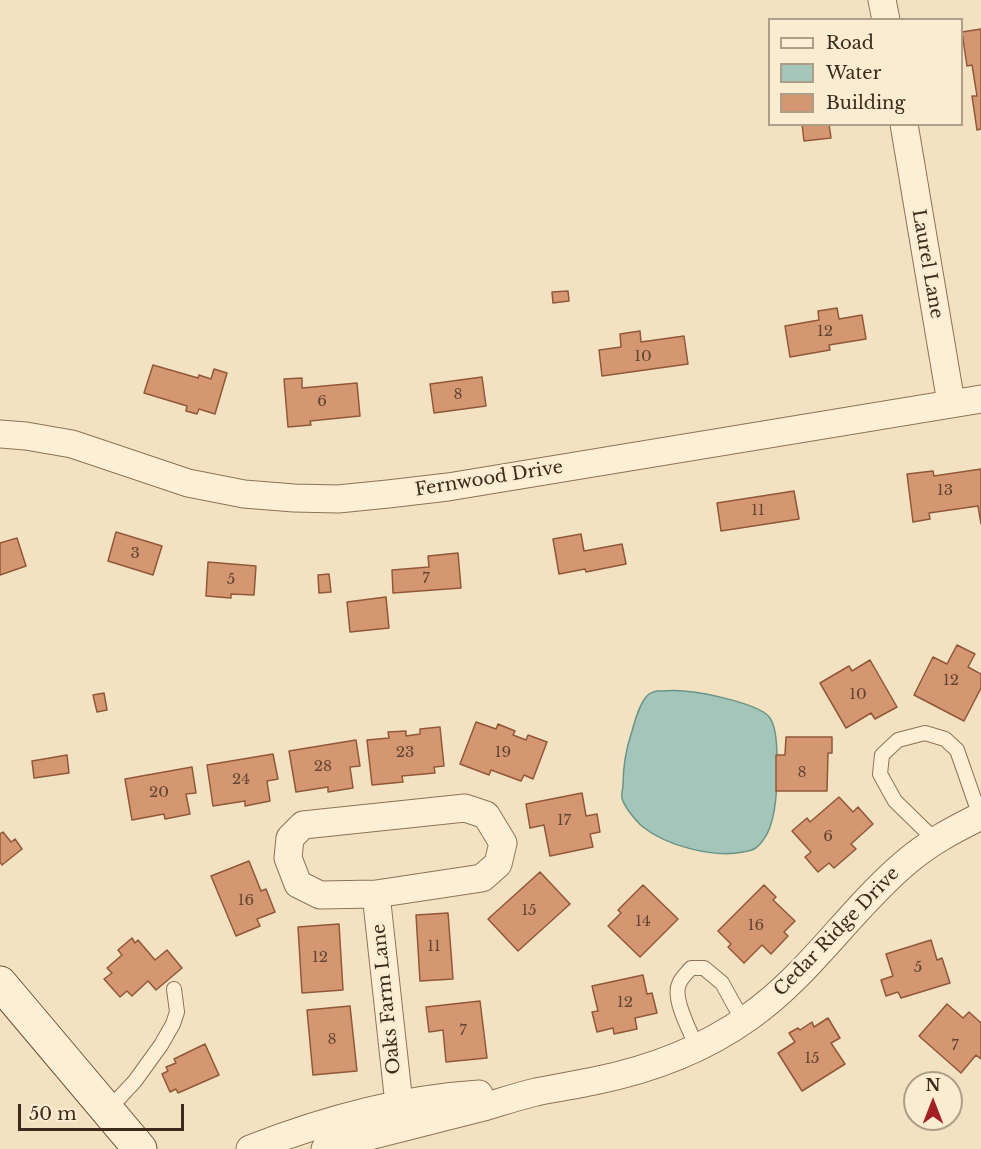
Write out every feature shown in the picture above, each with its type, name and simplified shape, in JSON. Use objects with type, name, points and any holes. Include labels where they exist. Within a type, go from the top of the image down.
[{"type":"main road","points":[[0,983],[140,1149]]},
{"type":"street","points":[[882,0],[886,18]]},
{"type":"street","name":"Laurel Lane","points":[[904,126],[951,404]]},
{"type":"street","name":"Fernwood Drive","points":[[0,434],[72,444],[188,483],[244,494],[338,499],[448,487],[981,399]]},
{"type":"street","points":[[465,808],[486,815],[503,843],[498,864],[482,878],[376,894],[320,895],[298,884],[288,858],[290,838],[303,825],[465,808]]},
{"type":"street","points":[[934,840],[981,816]]},
{"type":"street","name":"Cedar Ridge Drive","points":[[325,1149],[537,1092],[597,1081],[657,1065],[720,1036],[777,996],[879,888],[934,840]]},
{"type":"street","name":"Oaks Farm Lane","points":[[376,894],[399,1104]]},
{"type":"street","name":"Cedar Ridge Drive","points":[[250,1149],[327,1121],[399,1104],[459,1095],[537,1092]]},
{"type":"lane","points":[[934,840],[895,801],[880,774],[882,755],[898,740],[925,733],[945,739],[951,744],[957,750],[981,816]]},
{"type":"lane","points":[[697,1047],[678,996],[678,984],[691,968],[704,969],[722,983],[743,1021]]},
{"type":"lane","points":[[108,1110],[135,1081],[161,1045],[177,1012],[174,989]]},
{"type":"water","points":[[657,691],[684,691],[717,696],[755,708],[770,718],[777,744],[775,804],[767,834],[756,848],[743,852],[718,853],[677,845],[643,827],[625,806],[622,798],[624,764],[630,738],[643,701],[649,694]]},
{"type":"building","points":[[981,29],[981,129],[977,130],[972,96],[977,96],[972,65],[967,66],[963,32]]},
{"type":"building","points":[[802,126],[829,126],[831,138],[804,141]]},
{"type":"building","points":[[568,291],[569,301],[553,303],[552,292]]},
{"type":"building","points":[[837,308],[839,319],[862,315],[866,339],[829,345],[830,350],[790,357],[785,326],[819,320],[818,311]]},
{"type":"building","points":[[640,331],[641,342],[684,336],[688,364],[602,376],[599,350],[621,347],[620,334]]},
{"type":"building","points":[[153,365],[198,378],[199,375],[211,379],[214,369],[227,373],[215,414],[199,409],[197,414],[186,411],[187,406],[144,393]]},
{"type":"building","points":[[482,377],[486,406],[434,413],[430,384]]},
{"type":"building","points":[[302,378],[302,388],[357,383],[360,416],[310,421],[311,425],[288,427],[284,379]]},
{"type":"building","points":[[981,469],[981,524],[978,506],[929,513],[930,519],[913,522],[907,474],[933,471],[934,476]]},
{"type":"building","points":[[794,491],[799,519],[721,531],[717,503]]},
{"type":"building","points":[[116,532],[162,546],[153,575],[108,561]]},
{"type":"building","points":[[581,534],[584,551],[622,544],[626,564],[586,572],[585,569],[559,574],[553,539]]},
{"type":"building","points":[[17,538],[26,566],[0,575],[0,543]]},
{"type":"building","points":[[458,553],[461,588],[393,593],[392,570],[429,567],[428,556]]},
{"type":"building","points":[[208,562],[256,566],[254,595],[231,594],[231,598],[206,596]]},
{"type":"building","points":[[329,574],[331,592],[319,593],[318,575]]},
{"type":"building","points":[[386,597],[389,628],[350,632],[347,602]]},
{"type":"building","points":[[957,645],[975,654],[968,667],[981,674],[981,688],[964,721],[914,695],[933,657],[947,664]]},
{"type":"building","points":[[870,660],[897,707],[875,719],[871,713],[846,728],[820,683],[849,666],[852,671]]},
{"type":"building","points":[[104,693],[107,710],[97,712],[93,695]]},
{"type":"building","points":[[476,722],[496,729],[498,724],[515,731],[513,735],[526,740],[528,735],[547,742],[533,779],[524,775],[521,781],[491,770],[489,775],[460,764]]},
{"type":"building","points":[[440,727],[444,766],[434,767],[435,773],[402,776],[403,782],[372,785],[367,740],[389,738],[388,732],[406,731],[406,736],[420,734],[420,729]]},
{"type":"building","points":[[786,737],[832,737],[832,753],[828,753],[827,791],[776,791],[776,755],[785,755]]},
{"type":"building","points":[[356,740],[360,766],[350,767],[353,788],[328,792],[328,787],[296,792],[289,751]]},
{"type":"building","points":[[273,754],[278,779],[267,781],[270,801],[245,806],[245,801],[213,806],[207,765]]},
{"type":"building","points":[[67,755],[69,773],[34,778],[32,761]]},
{"type":"building","points":[[192,767],[196,793],[186,794],[190,814],[165,819],[164,814],[132,820],[125,779]]},
{"type":"building","points":[[582,793],[586,816],[597,814],[600,832],[590,834],[593,847],[550,856],[544,825],[530,828],[526,804]]},
{"type":"building","points":[[839,797],[853,812],[858,807],[873,824],[851,844],[856,849],[834,868],[829,863],[818,872],[805,857],[811,852],[792,831],[807,818],[810,822]]},
{"type":"building","points":[[3,832],[11,842],[15,839],[22,849],[2,865],[0,862],[0,834]]},
{"type":"building","points":[[249,861],[261,891],[266,889],[275,912],[257,919],[260,926],[236,936],[211,876]]},
{"type":"building","points":[[540,872],[570,904],[518,951],[488,919]]},
{"type":"building","points":[[643,885],[678,919],[640,957],[608,926],[621,913],[618,910]]},
{"type":"building","points":[[764,885],[776,897],[773,900],[795,921],[784,932],[788,936],[771,954],[762,945],[744,963],[728,947],[731,944],[718,931]]},
{"type":"building","points":[[448,913],[453,979],[420,981],[416,915]]},
{"type":"building","points":[[339,924],[343,990],[302,993],[298,927]]},
{"type":"building","points":[[132,938],[135,943],[138,940],[155,960],[167,950],[182,968],[156,990],[148,981],[132,996],[127,991],[120,997],[104,979],[112,973],[107,968],[122,955],[118,950]]},
{"type":"building","points":[[931,940],[937,960],[942,958],[950,983],[901,998],[898,992],[886,996],[881,980],[893,976],[886,954]]},
{"type":"building","points":[[643,975],[647,994],[652,993],[657,1013],[635,1018],[637,1029],[614,1034],[613,1028],[597,1032],[592,1012],[598,1011],[592,986]]},
{"type":"building","points":[[480,1001],[487,1058],[446,1062],[443,1030],[429,1032],[426,1007]]},
{"type":"building","points":[[947,1004],[963,1018],[969,1012],[981,1023],[981,1059],[976,1055],[963,1071],[959,1071],[919,1036]]},
{"type":"building","points":[[350,1006],[357,1071],[313,1075],[307,1010]]},
{"type":"building","points":[[828,1018],[840,1038],[831,1043],[845,1064],[802,1091],[778,1053],[795,1042],[789,1033],[798,1028],[800,1030],[812,1022],[814,1027]]},
{"type":"building","points":[[205,1044],[219,1075],[178,1093],[176,1089],[170,1092],[162,1074],[168,1071],[166,1067],[176,1063],[174,1059]]}]
